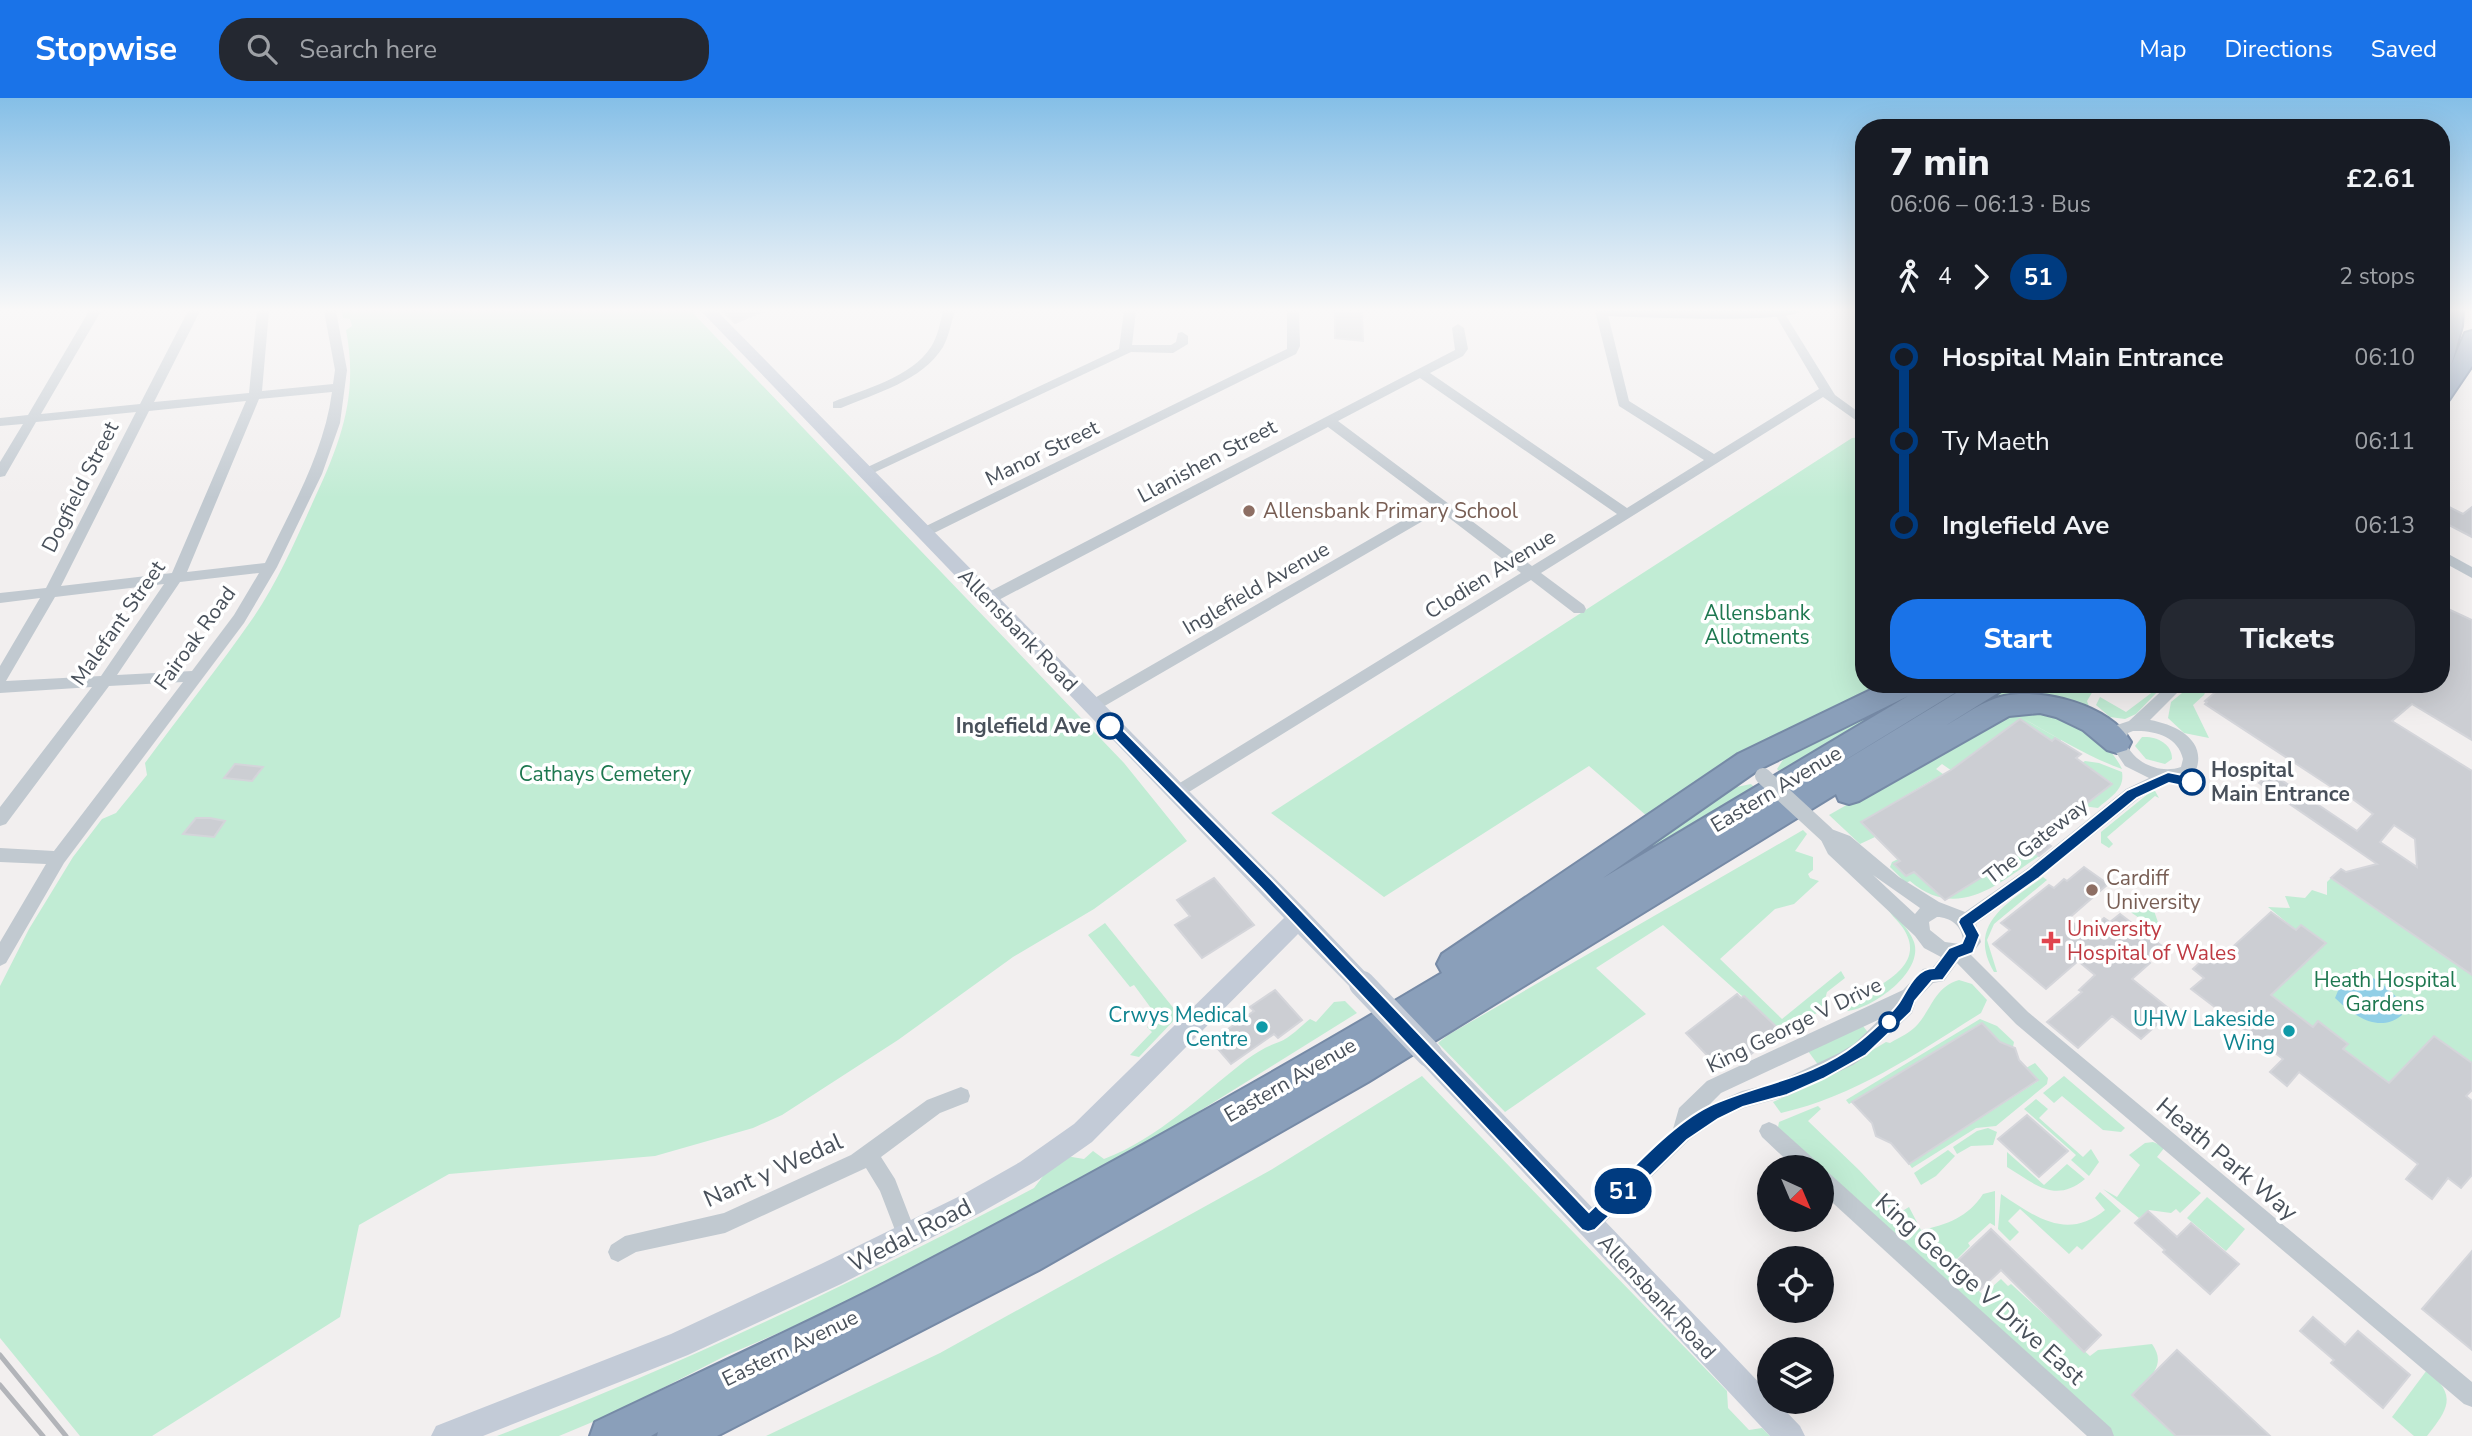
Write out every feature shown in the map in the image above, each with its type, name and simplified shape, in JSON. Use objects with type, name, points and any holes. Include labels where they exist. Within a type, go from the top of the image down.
[{"type":"highway","points":[[2450,404],[2471,373]]},
{"type":"highway","points":[[1304,1073],[1351,1032],[1756,769],[1893,693]]},
{"type":"highway","name":"Eastern Avenue","points":[[608,1436],[887,1301],[1130,1172],[1304,1073],[1934,693]]},
{"type":"highway","name":"Eastern Avenue","points":[[676,1436],[896,1327],[1140,1195],[1334,1085],[1977,693]]},
{"type":"highway","points":[[1619,912],[1663,897],[2004,706],[2040,703],[2063,709],[2084,717],[2127,742]]},
{"type":"street","points":[[0,473],[58,373]]},
{"type":"street","name":"Dogfield Street","points":[[0,679],[50,593],[161,373]]},
{"type":"street","name":"Malefant Street","points":[[0,820],[105,681],[177,578],[254,396],[256,373]]},
{"type":"street","name":"Fairoak Road","points":[[0,958],[58,858],[240,620],[270,567],[327,445],[340,387],[340,373]]},
{"type":"street","name":"Allensbank Road","points":[[769,373],[1299,918],[1790,1436]]},
{"type":"street","points":[[837,405],[906,373]]},
{"type":"street","points":[[864,472],[1077,373]]},
{"type":"street","name":"Manor Street","points":[[923,533],[1247,373]]},
{"type":"street","name":"Llanishen Street","points":[[988,599],[1420,373]]},
{"type":"street","points":[[1422,373],[1627,514]]},
{"type":"street","points":[[1616,373],[1623,404],[1714,460]]},
{"type":"street","points":[[1817,373],[1830,398],[1855,416]]},
{"type":"street","points":[[0,422],[340,387]]},
{"type":"street","name":"Clodien Avenue","points":[[1176,794],[1826,390]]},
{"type":"street","points":[[1329,421],[1579,609]]},
{"type":"street","name":"Inglefield Avenue","points":[[1091,706],[1440,505]]},
{"type":"street","points":[[2450,560],[2472,573]]},
{"type":"street","points":[[0,598],[270,567]]},
{"type":"street","points":[[0,687],[196,676]]},
{"type":"street","points":[[2132,794],[2127,742],[2168,693]]},
{"type":"street","points":[[2164,696],[2162,718],[2167,731]]},
{"type":"street","points":[[2127,742],[2147,724],[2167,731]]},
{"type":"street","name":"The Gateway","points":[[1965,922],[2034,873],[2132,794],[2168,777],[2186,773],[2192,759],[2186,745],[2167,731]]},
{"type":"street","points":[[2127,742],[2151,774],[2168,777]]},
{"type":"street","points":[[1756,769],[1826,834],[1844,841],[1893,882],[1938,910],[1957,915],[1965,922],[1972,935],[1972,942],[1964,951],[1956,953],[1933,946],[1920,930],[1833,849],[1826,834]]},
{"type":"street","points":[[0,855],[58,858]]},
{"type":"street","points":[[1920,930],[1921,918],[1925,913],[1938,910]]},
{"type":"street","name":"Wedal Road","points":[[446,1436],[678,1345],[907,1236],[1007,1184],[1072,1142],[1299,918]]},
{"type":"street","points":[[1929,975],[1924,967],[1933,946]]},
{"type":"street","name":"King George V Drive","points":[[1588,1224],[1682,1134],[1712,1113],[1742,1100],[1781,1090],[1860,1050],[1906,1007],[1909,997],[1929,975],[1938,975],[1956,953]]},
{"type":"street","name":"Heath Park Way","points":[[1956,953],[2022,1018],[2472,1396]]},
{"type":"street","name":"King George V Drive","points":[[1682,1134],[1686,1114],[1714,1087],[1875,1013],[1898,999],[1909,997]]},
{"type":"street","name":"Nant y Wedal","points":[[618,1252],[632,1243],[724,1223],[869,1156],[934,1105],[961,1096]]},
{"type":"street","points":[[1769,1131],[1795,1155]]},
{"type":"street","name":"Nant y Wedal","points":[[869,1156],[888,1186],[907,1236]]},
{"type":"street","name":"King George V Drive East","points":[[1834,1191],[2103,1436]]},
{"type":"green space","name":"Cathays Cemetery","points":[[350,373],[751,373],[1124,763],[1187,841],[1094,909],[1013,957],[898,1040],[782,1115],[753,1128],[655,1156],[449,1174],[359,1225],[340,1317],[152,1436],[80,1436],[0,1338],[0,986],[29,929],[73,857],[102,819],[116,813],[147,775],[145,763],[262,605],[292,548],[331,461],[344,420]]},
{"type":"green space","name":"Allensbank Allotments","points":[[1855,438],[1855,693],[1866,693],[1752,746],[1700,778],[1648,817],[1589,766],[1384,897],[1271,813]]},
{"type":"green space","points":[[1904,693],[1915,693],[1780,772],[1777,769],[1790,749]]},
{"type":"green space","points":[[1999,693],[2092,693],[2087,701],[2090,709],[2043,698],[1872,772]]},
{"type":"green space","points":[[2151,693],[2156,693],[2136,714],[2125,719],[2110,717],[2096,705],[2100,697],[2126,712]]},
{"type":"green space","points":[[2182,693],[2205,693],[2193,705],[2209,738],[2184,733],[2168,718],[2171,702]]},
{"type":"green space","points":[[2017,713],[2047,716],[2077,726],[2103,744],[2122,769],[2084,752],[2022,718],[2061,740],[2060,742],[2055,739],[2052,741],[2020,719],[1961,763],[1955,773],[1942,764],[1936,769],[1947,777],[1937,784],[1932,780],[1861,822],[1875,837],[1860,844],[1829,815],[1906,771]]},
{"type":"green space","points":[[2142,737],[2162,742],[2169,749],[2172,759],[2165,764],[2146,759],[2135,746]]},
{"type":"green space","points":[[2085,761],[2122,772],[2119,788],[2098,808],[2083,806],[2112,783],[2082,763]]},
{"type":"green space","points":[[1751,784],[1755,788],[1533,920],[1722,790]]},
{"type":"green space","points":[[2154,789],[2159,798],[2155,796],[2107,837],[2113,844],[2109,848],[2101,843],[2101,832]]},
{"type":"green space","points":[[1803,830],[1807,834],[1795,851],[1813,857],[1813,870],[1808,874],[1810,878],[1819,881],[1794,904],[1775,909],[1720,959],[1782,1019],[1841,971],[1845,978],[1827,992],[1822,1010],[1812,1016],[1808,1014],[1781,1031],[1663,925],[1596,968],[1646,1014],[1505,1112],[1438,1043],[1448,1035]]},
{"type":"green space","points":[[2026,847],[2039,856],[1992,887],[1960,898],[1948,898],[2020,854]]},
{"type":"green space","points":[[1900,860],[1894,865],[1906,875],[1914,872],[1942,897],[1927,893],[1910,881],[1906,883],[1890,867],[1892,862]]},
{"type":"green space","points":[[2043,877],[2047,880],[1994,924],[1987,940],[1997,972],[1994,972],[1985,941],[1988,928],[2005,906]]},
{"type":"green space","name":"Heath Hospital Gardens","points":[[2331,878],[2472,975],[2472,1063],[2434,1036],[2389,1083],[2343,1049],[2348,1044],[2318,1022],[2313,1027],[2271,995],[2296,930],[2268,907],[2290,908],[2285,896],[2305,898],[2312,890],[2327,895],[2327,882]]},
{"type":"green space","points":[[2150,899],[2162,934],[2122,906],[2121,901]]},
{"type":"green space","points":[[1887,907],[1912,937],[1915,953],[1911,965],[1904,976],[1883,996],[1848,1011],[1842,1006],[1845,996],[1857,986],[1866,994],[1894,975],[1908,959],[1909,940]]},
{"type":"green space","points":[[1105,923],[1179,1015],[1139,1057],[1130,1055],[1152,1032],[1147,1027],[1159,1019],[1134,985],[1130,987],[1088,935]]},
{"type":"green space","points":[[1959,980],[1972,984],[1987,1000],[1981,1013],[1885,1072],[1835,1096],[1781,1113],[1773,1102],[1827,1077],[1908,1032],[1918,1024],[1939,993]]},
{"type":"green space","points":[[1345,1001],[1357,1013],[1124,1158],[1051,1195],[989,1231],[818,1316],[727,1355],[614,1413],[559,1436],[497,1436],[635,1380],[902,1256],[1034,1188],[1047,1171],[1066,1156],[1084,1159],[1093,1151],[1104,1159],[1124,1150],[1179,1115],[1254,1054],[1287,1038],[1310,1019],[1316,1022],[1334,1002]]},
{"type":"green space","points":[[1980,1019],[1997,1026],[2014,1042],[2013,1047],[2000,1042],[1981,1023],[1849,1104],[1846,1100]]},
{"type":"green space","points":[[1863,1026],[1870,1035],[1819,1066],[1808,1051]]},
{"type":"green space","points":[[2035,1063],[2048,1078],[2047,1084],[1996,1126],[1976,1128],[1912,1168],[1909,1164],[2038,1081],[2026,1068]]},
{"type":"green space","points":[[1422,1076],[1727,1391],[1728,1408],[1749,1430],[1762,1428],[1770,1436],[766,1436],[940,1353],[1269,1171]]},
{"type":"green space","points":[[2064,1076],[2125,1128],[2121,1132],[2103,1130],[2062,1096],[2054,1103],[2043,1093]]},
{"type":"green space","points":[[2036,1099],[2048,1109],[2039,1118],[2083,1157],[2091,1149],[2099,1162],[2089,1176],[2071,1160],[2076,1155],[2024,1109]]},
{"type":"green space","points":[[1818,1106],[1821,1109],[1808,1121],[1899,1213],[1909,1207],[1921,1230],[1956,1219],[1971,1209],[1983,1194],[1995,1191],[1995,1226],[1990,1223],[1968,1243],[1970,1246],[1952,1264],[1983,1295],[2001,1279],[2008,1286],[2011,1284],[2090,1356],[2098,1350],[2152,1344],[2158,1359],[2157,1366],[2150,1378],[2133,1395],[2176,1436],[2111,1436],[1834,1184],[1834,1155],[1802,1155],[1777,1133],[1779,1122]]},
{"type":"green space","points":[[1988,1128],[1997,1132],[1993,1145],[1971,1146],[1957,1154],[1953,1147],[1977,1131]]},
{"type":"green space","points":[[2153,1142],[2165,1147],[2157,1157],[2201,1193],[2180,1213],[2176,1209],[2171,1213],[2149,1210],[2139,1218],[2103,1189],[2117,1197],[2140,1165],[2129,1155],[2145,1143]]},
{"type":"green space","points":[[1948,1150],[1955,1156],[1936,1176],[1921,1185],[1914,1173]]},
{"type":"green space","points":[[2007,1152],[2044,1185],[2067,1164],[2085,1179],[2064,1190],[2045,1189],[2007,1167]]},
{"type":"green space","points":[[2100,1192],[2121,1211],[2082,1250],[2077,1246],[2069,1254],[2020,1209],[2008,1221],[2019,1232],[2010,1241],[1998,1229],[2001,1194],[2026,1211],[2064,1225],[2078,1224],[2105,1210],[2095,1198]]},
{"type":"green space","points":[[2207,1197],[2245,1229],[2226,1251],[2187,1218]]},
{"type":"green space","points":[[2427,1370],[2443,1387],[2447,1403],[2427,1436],[2414,1436],[2392,1417]]},
{"type":"water","points":[[2350,973],[2371,977],[2383,985],[2399,1000],[2397,1006],[2402,1015],[2384,1023],[2376,1023],[2358,1016],[2342,1005],[2335,998]]},
{"type":"building","points":[[2472,507],[2472,537],[2450,526],[2450,508],[2463,514]]},
{"type":"building","points":[[2450,610],[2472,620],[2472,740],[2412,704],[2392,721],[2472,771],[2472,975],[2331,878],[2341,869],[2346,872],[2377,864],[2259,783],[2271,773],[2357,831],[2373,814],[2335,786],[2333,788],[2205,704],[2214,693],[2450,693]],"holes":[[[2394,825],[2415,839],[2417,867],[2380,842]]]},
{"type":"building","points":[[2020,719],[2052,741],[2055,738],[2081,754],[2076,758],[2112,784],[2041,839],[2051,846],[2039,856],[2029,848],[1945,900],[1914,872],[1906,876],[1894,864],[1900,861],[1861,822],[1951,770]]},
{"type":"building","points":[[235,764],[263,767],[252,781],[224,778]]},
{"type":"building","points":[[196,818],[225,821],[214,837],[183,834]]},
{"type":"building","points":[[2084,867],[2108,884],[2068,919],[2087,933],[2104,918],[2110,922],[2120,914],[2162,946],[2147,960],[2150,963],[2132,979],[2172,1011],[2141,1039],[2112,1016],[2078,1048],[2047,1022],[2082,992],[2079,990],[2095,975],[2078,961],[2046,989],[1993,944],[2010,930],[2001,923],[2049,885],[2054,888]]},
{"type":"building","points":[[1214,878],[1254,925],[1202,958],[1175,925],[1190,916],[1177,900]]},
{"type":"building","name":"UHW Lakeside Wing","points":[[2271,912],[2296,930],[2301,925],[2326,943],[2271,995],[2313,1027],[2318,1021],[2348,1044],[2343,1049],[2389,1083],[2434,1036],[2472,1063],[2472,1090],[2466,1096],[2472,1101],[2472,1175],[2461,1188],[2448,1178],[2432,1199],[2406,1179],[2418,1164],[2299,1072],[2287,1086],[2270,1072],[2283,1059],[2191,989],[2204,978],[2193,969],[2206,957],[2214,964]]},
{"type":"building","name":"Crwys Medical Centre","points":[[1275,990],[1302,1020],[1278,1038],[1274,1034],[1231,1064],[1211,1041],[1254,1011],[1250,1007]]},
{"type":"building","points":[[1737,994],[1741,998],[1744,996],[1781,1031],[1747,1057],[1744,1053],[1720,1069],[1686,1033]]},
{"type":"building","points":[[1982,1023],[2000,1042],[2015,1048],[2019,1060],[2038,1080],[1909,1164],[1891,1143],[1876,1136],[1872,1123],[1852,1102]]},
{"type":"building","points":[[2027,1115],[2068,1151],[2039,1177],[1998,1139]]},
{"type":"building","points":[[2148,1211],[2177,1237],[2191,1223],[2239,1264],[2210,1294],[2135,1223]]},
{"type":"building","points":[[1991,1229],[2101,1335],[2084,1352],[2001,1270],[1980,1290],[1953,1265]]},
{"type":"building","points":[[2472,1251],[2472,1350],[2422,1309]]},
{"type":"building","points":[[2313,1317],[2345,1345],[2358,1331],[2410,1375],[2383,1408],[2331,1363],[2334,1360],[2300,1331]]},
{"type":"building","points":[[2177,1350],[2270,1436],[2176,1436],[2132,1395]]},
{"type":"railway","points":[[0,1355],[66,1436]]},
{"type":"railway","points":[[0,1385],[43,1436]]},
{"type":"bus line","name":"51","points":[[1110,726],[1266,883],[1588,1224],[1682,1134],[1712,1113],[1742,1100],[1781,1090],[1818,1074],[1860,1050],[1906,1007],[1909,997],[1929,975],[1938,975],[1954,953],[1968,948],[1972,935],[1965,922],[2081,837],[2132,794],[2168,777],[2192,782]]},
{"type":"place","name":"Allensbank Primary School","points":[[1249,511]]},
{"type":"place","name":"Inglefield Ave","points":[[1110,726]]},
{"type":"place","name":"Hospital Main Entrance","points":[[2192,782]]},
{"type":"place","name":"Cardiff University","points":[[2092,890]]},
{"type":"place","name":"University Hospital of Wales","points":[[2051,941]]},
{"type":"place","name":"Crwys Medical Centre","points":[[1262,1027]]},
{"type":"place","name":"UHW Lakeside Wing","points":[[2289,1031]]}]
